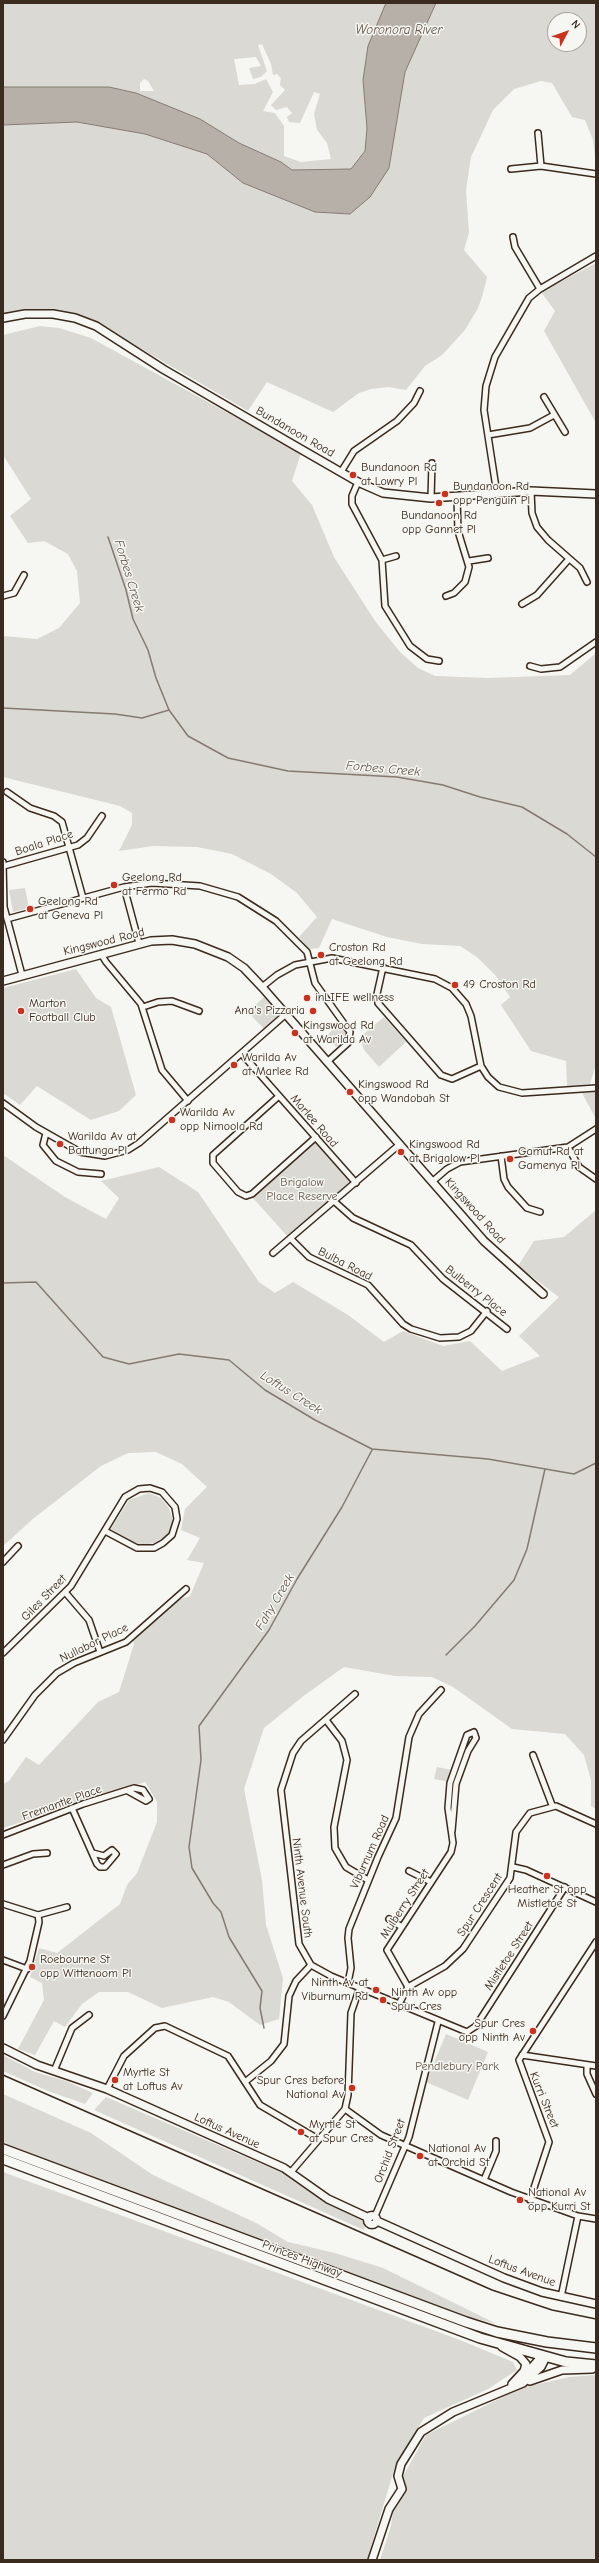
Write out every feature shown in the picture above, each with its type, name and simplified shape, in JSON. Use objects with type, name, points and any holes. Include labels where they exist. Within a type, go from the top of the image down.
[{"type":"highway","name":"Princes Highway","points":[[3,2150],[442,2314],[497,2332],[569,2345],[596,2348]]},
{"type":"highway","name":"Princes Highway","points":[[3,2159],[480,2338],[544,2355],[594,2366]]},
{"type":"highway","points":[[497,2332],[538,2345],[544,2355],[556,2347],[569,2345]]},
{"type":"highway","points":[[594,2366],[576,2359],[575,2354],[596,2353]]},
{"type":"street","points":[[538,133],[541,146],[541,166]]},
{"type":"street","points":[[511,169],[541,166],[596,174]]},
{"type":"street","points":[[513,237],[515,248],[540,289]]},
{"type":"street","points":[[496,494],[485,402],[492,364],[521,309],[540,289],[596,256]]},
{"type":"street","name":"Bundanoon Road","points":[[3,318],[25,314],[53,314],[75,318],[96,326],[163,369],[358,482],[390,494],[431,498],[457,498],[531,491],[596,494]]},
{"type":"street","points":[[341,472],[354,450],[397,422],[414,403],[420,391]]},
{"type":"street","points":[[544,397],[565,432]]},
{"type":"street","points":[[488,435],[533,427],[554,415]]},
{"type":"street","points":[[431,498],[432,463]]},
{"type":"street","points":[[358,482],[352,496],[352,504],[382,560],[383,598],[387,611],[410,646],[427,659],[439,661]]},
{"type":"street","points":[[531,491],[532,513],[537,527],[548,540],[580,568],[588,582]]},
{"type":"street","points":[[446,596],[454,593],[465,582],[469,573],[469,561],[458,531],[457,498]]},
{"type":"street","points":[[382,560],[396,556]]},
{"type":"street","points":[[469,561],[488,558]]},
{"type":"street","points":[[522,604],[534,599],[569,559]]},
{"type":"street","points":[[3,596],[14,593],[24,575]]},
{"type":"street","points":[[530,666],[540,669],[560,667],[596,642]]},
{"type":"street","points":[[7,792],[30,808],[60,820],[83,898]]},
{"type":"street","name":"Boala Place","points":[[4,864],[69,848],[87,838],[102,816]]},
{"type":"street","points":[[4,864],[3,901],[22,975]]},
{"type":"street","points":[[7,919],[124,887],[152,882],[185,883],[229,894],[258,908],[280,924],[304,948],[310,960],[310,968],[315,983],[350,1032],[348,1044],[328,1062]]},
{"type":"street","points":[[124,887],[139,943]]},
{"type":"street","name":"Kingswood Road","points":[[3,981],[139,943],[172,940],[206,947],[239,964],[262,987],[433,1180],[484,1241],[543,1294]]},
{"type":"street","points":[[101,954],[143,1007],[162,1070],[188,1101]]},
{"type":"street","points":[[262,987],[285,970],[310,960],[338,959],[435,979],[457,993],[471,1016],[481,1066],[495,1084],[507,1091],[522,1093],[596,1088]]},
{"type":"street","points":[[383,968],[377,994],[378,1003],[441,1075],[452,1079],[481,1066]]},
{"type":"street","points":[[143,1007],[166,1001],[186,1005],[199,1011]]},
{"type":"street","points":[[3,1103],[46,1133],[75,1150],[92,1156],[105,1156],[121,1152],[139,1144],[286,1014]]},
{"type":"street","name":"Marlee Road","points":[[242,1054],[356,1183]]},
{"type":"street","points":[[279,1096],[213,1155],[213,1163],[238,1192],[246,1196],[252,1194],[316,1137]]},
{"type":"street","points":[[433,1180],[460,1162],[568,1147],[596,1129]]},
{"type":"street","points":[[46,1133],[43,1145],[56,1161],[78,1172],[101,1174]]},
{"type":"street","points":[[273,1253],[292,1240],[400,1144]]},
{"type":"street","points":[[568,1147],[579,1167],[596,1179]]},
{"type":"street","points":[[501,1156],[504,1178],[508,1187],[527,1208],[540,1212]]},
{"type":"street","name":"Bulberry Place","points":[[335,1202],[353,1218],[411,1245],[443,1279],[487,1311],[507,1329]]},
{"type":"street","name":"Bulba Road","points":[[292,1240],[309,1257],[368,1285],[403,1324],[411,1330],[440,1338],[459,1337],[471,1331],[487,1311]]},
{"type":"street","name":"Giles Street","points":[[3,1653],[65,1592],[75,1580],[125,1497],[139,1489],[150,1488],[162,1492],[175,1507],[177,1518],[172,1535],[163,1543],[154,1548],[137,1548],[105,1531]]},
{"type":"street","points":[[3,1562],[18,1546]]},
{"type":"street","name":"Nullabor Place","points":[[3,1740],[43,1686],[65,1668],[100,1652],[118,1646],[135,1636],[166,1604],[186,1589]]},
{"type":"street","points":[[65,1592],[90,1620],[100,1652]]},
{"type":"street","name":"Viburnum Road","points":[[348,1983],[351,1968],[348,1938],[349,1929],[368,1880],[396,1818],[406,1751],[413,1725],[426,1705],[441,1690]]},
{"type":"street","name":"Ninth Avenue South","points":[[311,1965],[299,1944],[281,1790],[296,1748],[355,1694]]},
{"type":"street","points":[[326,1720],[342,1741],[347,1760],[345,1781],[334,1827],[335,1848],[346,1867],[368,1880]]},
{"type":"street","name":"Mulberry Street","points":[[408,1987],[387,1950],[451,1852],[453,1843],[448,1808],[450,1784],[467,1735],[474,1732],[476,1738],[468,1751],[456,1784],[452,1831]]},
{"type":"street","points":[[533,1755],[552,1805],[596,1824]]},
{"type":"street","name":"Fremantle Place","points":[[3,1835],[72,1808],[128,1791]]},
{"type":"street","name":"Spur Crescent","points":[[408,1987],[445,1966],[457,1956],[510,1878],[513,1867],[515,1836],[517,1829],[530,1813],[552,1805]]},
{"type":"street","points":[[72,1808],[92,1853],[97,1864],[101,1867],[111,1863],[116,1854],[112,1850],[104,1856],[92,1853]]},
{"type":"street","points":[[3,1865],[33,1854],[47,1853]]},
{"type":"street","points":[[513,1867],[565,1887],[596,1902]]},
{"type":"street","points":[[409,1871],[431,1882]]},
{"type":"street","name":"Mistletoe Street","points":[[438,2022],[467,2032],[476,2026],[565,1887]]},
{"type":"street","points":[[3,1904],[38,1915],[67,1907]]},
{"type":"street","points":[[3,2016],[27,1969],[40,1922],[38,1915]]},
{"type":"street","points":[[389,1920],[402,1926]]},
{"type":"street","points":[[596,1942],[522,2055],[596,2066]]},
{"type":"street","points":[[3,1960],[27,1969]]},
{"type":"street","points":[[245,2082],[271,2061],[284,2044],[289,1996],[296,1981],[311,1965],[348,1983],[400,2004],[438,2022]]},
{"type":"street","points":[[291,2172],[345,2109],[348,2095],[351,2013],[360,1987]]},
{"type":"street","points":[[400,2004],[408,1987]]},
{"type":"street","points":[[54,2071],[72,2028],[89,2015]]},
{"type":"street","name":"Orchid Street","points":[[373,2218],[406,2146],[438,2022]]},
{"type":"street","points":[[107,2089],[121,2060],[161,2026],[225,2054],[234,2062],[245,2082],[264,2108],[318,2139]]},
{"type":"street","name":"Loftus Avenue","points":[[3,2048],[33,2064],[107,2089],[291,2172],[328,2199],[373,2218],[489,2272],[561,2297],[596,2304]]},
{"type":"street","name":"Kurri Street","points":[[522,2055],[519,2064],[549,2142],[530,2200]]},
{"type":"street","points":[[587,2065],[587,2074],[596,2094]]},
{"type":"street","points":[[345,2109],[375,2132],[406,2146],[530,2200],[578,2216],[596,2219]]},
{"type":"street","points":[[484,2180],[496,2151],[496,2141]]},
{"type":"street","points":[[561,2297],[578,2216]]},
{"type":"street","points":[[480,2338],[516,2354],[524,2360],[525,2370],[515,2385]]},
{"type":"street","points":[[515,2385],[544,2355]]},
{"type":"street","points":[[372,2560],[389,2509],[402,2489],[398,2476],[401,2464],[415,2439],[421,2432],[441,2417],[515,2385],[562,2370],[594,2366]]},
{"type":"green space","points":[[3,3],[386,3],[363,80],[367,128],[365,151],[351,169],[292,170],[281,162],[239,143],[200,119],[136,93],[109,87],[3,87]],"holes":[[[262,44],[271,64],[273,75],[277,74],[281,78],[280,85],[285,90],[271,105],[276,110],[287,107],[292,113],[287,117],[289,122],[300,123],[314,92],[320,94],[314,114],[317,130],[327,143],[331,159],[301,162],[284,156],[284,126],[275,113],[263,111],[273,92],[266,79],[255,84],[239,85],[234,59],[256,57],[261,66],[249,68],[253,79],[261,77],[267,71],[258,45]],[[144,79],[148,81],[154,91],[140,91],[140,83]]]},
{"type":"green space","points":[[436,3],[596,3],[596,166],[593,140],[585,120],[572,117],[552,83],[541,81],[514,89],[493,110],[471,157],[466,190],[469,233],[464,250],[487,277],[482,297],[478,308],[465,330],[442,355],[425,366],[406,390],[389,387],[371,389],[359,393],[333,412],[267,382],[248,411],[90,319],[53,311],[15,311],[3,314],[3,125],[77,122],[145,134],[207,154],[243,183],[315,212],[350,214],[389,168],[405,72]]},
{"type":"green space","points":[[596,263],[596,423],[544,331],[555,311],[541,292]]},
{"type":"green space","points":[[40,326],[59,328],[91,338],[301,453],[292,481],[312,505],[334,557],[375,621],[400,652],[418,668],[435,676],[489,678],[570,675],[596,653],[596,1064],[590,1084],[567,1086],[566,1061],[531,1051],[501,1005],[510,997],[496,976],[477,957],[460,946],[422,944],[387,937],[332,919],[319,948],[309,949],[299,937],[317,917],[297,893],[271,874],[232,854],[197,847],[153,846],[119,851],[132,825],[132,813],[120,806],[3,777],[3,636],[37,639],[59,628],[80,603],[77,571],[68,554],[44,541],[28,543],[10,516],[31,499],[3,455],[3,335]]},
{"type":"green space","points":[[25,888],[29,908],[13,912],[9,890]]},
{"type":"green space","points":[[76,969],[96,998],[111,1007],[136,1095],[119,1111],[91,1120],[37,1086],[20,1105],[3,1093],[3,988]]},
{"type":"green space","points":[[264,997],[280,1014],[264,1029],[248,1012]]},
{"type":"green space","points":[[384,1017],[406,1042],[379,1067],[364,1050],[360,1037]]},
{"type":"green space","points":[[341,1022],[347,1035],[339,1047],[335,1046],[326,1036]]},
{"type":"green space","points":[[596,1092],[596,1119],[582,1093]]},
{"type":"green space","name":"Brigalow Place Reserve","points":[[316,1142],[352,1181],[288,1237],[253,1198]]},
{"type":"green space","points":[[3,1155],[65,1197],[106,1219],[119,1198],[101,1181],[159,1167],[198,1192],[259,1282],[275,1293],[293,1282],[348,1315],[384,1342],[403,1331],[443,1346],[470,1341],[502,1371],[540,1356],[519,1336],[559,1297],[518,1266],[534,1241],[564,1237],[596,1210],[596,1809],[591,1806],[591,1780],[584,1755],[565,1734],[512,1729],[453,1687],[432,1677],[395,1676],[344,1667],[306,1694],[264,1728],[244,1789],[262,1880],[266,1925],[283,1978],[279,2019],[260,2025],[229,2002],[213,1997],[162,2008],[128,1992],[99,1992],[82,2004],[65,2027],[54,2021],[35,2055],[18,2049],[44,2000],[42,1983],[30,1977],[39,1948],[57,1953],[120,1904],[127,1885],[137,1873],[157,1822],[157,1802],[145,1782],[3,1828],[3,1784],[9,1781],[26,1757],[39,1765],[98,1702],[119,1692],[134,1644],[133,1641],[178,1600],[190,1596],[204,1563],[187,1560],[200,1538],[181,1530],[185,1509],[207,1487],[182,1464],[156,1452],[128,1453],[101,1466],[34,1518],[3,1546]]},
{"type":"green space","points":[[149,1493],[161,1498],[169,1508],[172,1518],[172,1525],[169,1534],[154,1543],[141,1546],[111,1529],[129,1500]]},
{"type":"green space","points":[[437,1767],[452,1770],[449,1782],[434,1779]]},
{"type":"green space","name":"Pendlebury Park","points":[[446,2034],[488,2052],[468,2100],[426,2082]]},
{"type":"green space","points":[[3,2055],[35,2072],[66,2081],[93,2093],[85,2104],[48,2091],[3,2071]]},
{"type":"green space","points":[[3,2094],[91,2133],[153,2175],[256,2223],[288,2242],[335,2253],[383,2268],[497,2324],[445,2311],[3,2143]]},
{"type":"green space","points":[[106,2097],[285,2174],[325,2202],[365,2222],[364,2230],[94,2110]]},
{"type":"green space","points":[[3,2172],[460,2340],[513,2362],[517,2370],[488,2389],[424,2418],[395,2467],[367,2560],[3,2560]]},
{"type":"green space","points":[[596,2375],[596,2560],[380,2560],[391,2526],[396,2489],[426,2435],[521,2388],[569,2377]]},
{"type":"water","name":"Woronora River","points":[[386,3],[436,3],[405,72],[389,168],[370,197],[350,214],[315,212],[243,183],[207,154],[145,134],[77,122],[3,125],[3,87],[109,87],[136,93],[200,119],[239,143],[281,162],[292,170],[351,169],[365,151],[367,128],[363,80],[368,46]]},
{"type":"waterway","name":"Forbes Creek","points":[[108,537],[126,590],[133,619],[148,650],[156,678],[169,710],[188,736],[228,758],[288,771],[397,777],[443,785],[480,797],[522,807],[567,834],[596,857]]},
{"type":"waterway","name":"Forbes Creek","points":[[3,708],[115,714],[142,718],[169,710]]},
{"type":"waterway","name":"Loftus Creek","points":[[3,1283],[36,1282],[103,1357],[129,1364],[179,1354],[229,1360],[265,1390],[315,1420],[372,1449],[488,1459],[574,1474],[596,1463]]},
{"type":"waterway","name":"Fahy Creek","points":[[264,2028],[260,2008],[262,1991],[229,1937],[221,1912],[213,1903],[192,1868],[189,1847],[201,1760],[199,1726],[269,1630],[297,1579],[342,1507],[372,1450]]},
{"type":"waterway","points":[[446,1655],[475,1626],[514,1580],[527,1549],[545,1469]]},
{"type":"railway","points":[[3,2075],[492,2290],[552,2310],[596,2319]]},
{"type":"place","name":"Bundanoon Rd at Lowry Pl","points":[[353,475]]},
{"type":"place","name":"Bundanoon Rd opp Penguin Pl","points":[[445,494]]},
{"type":"place","name":"Bundanoon Rd opp Gannet Pl","points":[[439,503]]},
{"type":"place","name":"Geelong Rd at Fermo Rd","points":[[114,885]]},
{"type":"place","name":"Geelong Rd at Geneva Pl","points":[[30,909]]},
{"type":"place","name":"Croston Rd at Geelong Rd","points":[[321,955]]},
{"type":"place","name":"49 Croston Rd","points":[[455,985]]},
{"type":"place","name":"inLIFE wellness","points":[[307,998]]},
{"type":"place","name":"Marton Football Club","points":[[21,1011]]},
{"type":"place","name":"Ana's Pizzaria","points":[[313,1011]]},
{"type":"place","name":"Kingswood Rd at Warilda Av","points":[[295,1033]]},
{"type":"place","name":"Warilda Av at Marlee Rd","points":[[234,1065]]},
{"type":"place","name":"Kingswood Rd opp Wandobah St","points":[[350,1092]]},
{"type":"place","name":"Warilda Av opp Nimoola Rd","points":[[172,1120]]},
{"type":"place","name":"Warilda Av at Battunga Pl","points":[[60,1144]]},
{"type":"place","name":"Kingswood Rd at Brigalow Pl","points":[[401,1152]]},
{"type":"place","name":"Gamut Rd at Gamenya Pl","points":[[510,1159]]},
{"type":"place","name":"Heather St opp Mistletoe St","points":[[547,1876]]},
{"type":"place","name":"Roebourne St opp Wittenoom Pl","points":[[32,1967]]},
{"type":"place","name":"Ninth Av at Viburnum Rd","points":[[376,1990]]},
{"type":"place","name":"Ninth Av opp Spur Cres","points":[[383,2000]]},
{"type":"place","name":"Spur Cres opp Ninth Av","points":[[533,2031]]},
{"type":"place","name":"Myrtle St at Loftus Av","points":[[115,2080]]},
{"type":"place","name":"Spur Cres before National Av","points":[[352,2088]]},
{"type":"place","name":"Myrtle St at Spur Cres","points":[[301,2132]]},
{"type":"place","name":"National Av at Orchid St","points":[[420,2156]]},
{"type":"place","name":"National Av opp Kurri St","points":[[520,2200]]}]
